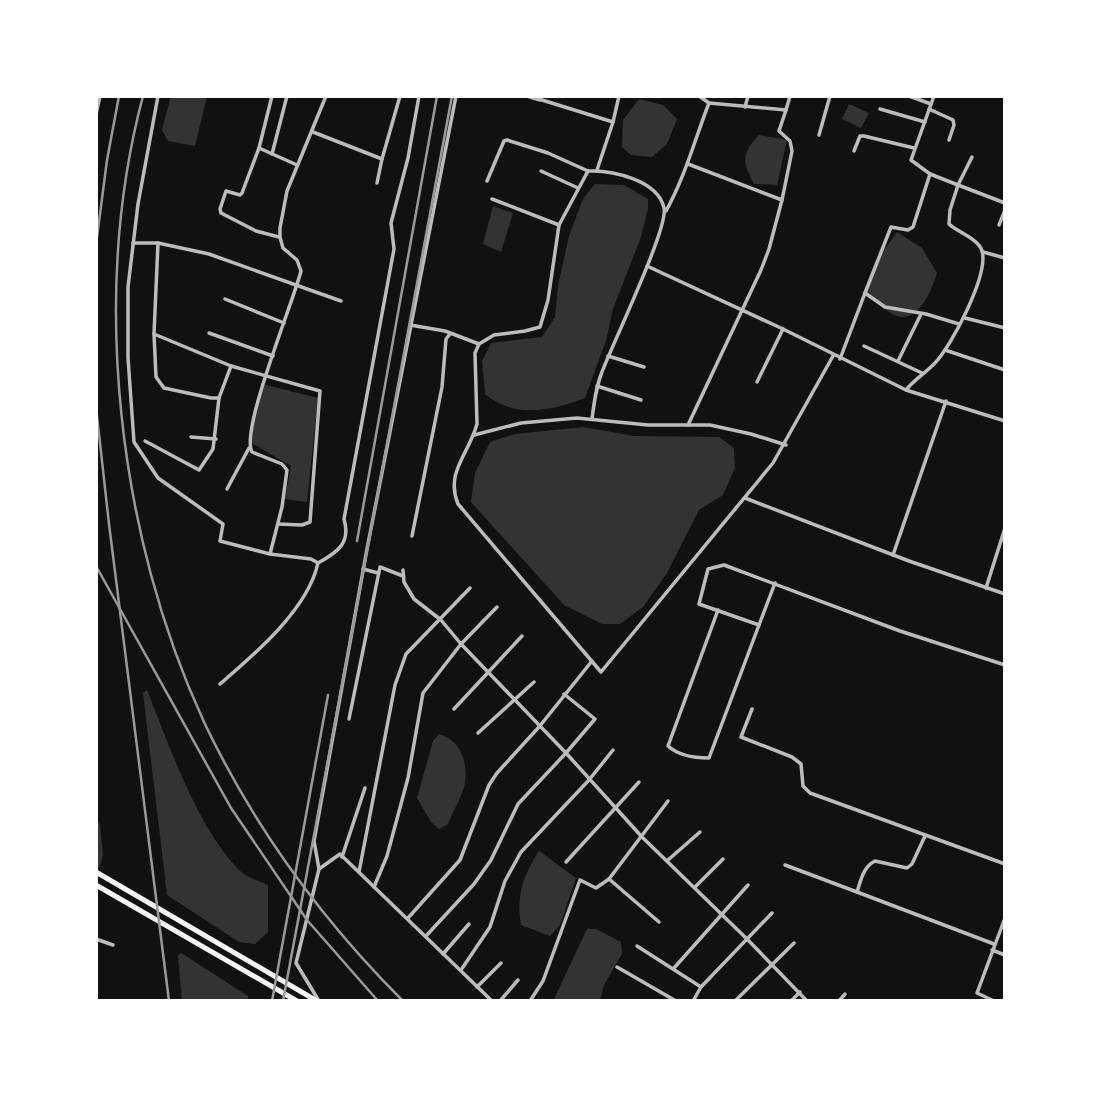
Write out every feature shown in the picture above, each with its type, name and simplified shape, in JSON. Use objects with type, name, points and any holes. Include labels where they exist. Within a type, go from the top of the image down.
[{"type":"highway","points":[[96,872],[318,1001]]},
{"type":"highway","points":[[96,885],[298,1001]]},
{"type":"street","points":[[96,114],[100,96]]},
{"type":"street","points":[[158,96],[148,142],[128,287],[128,358],[134,442],[158,478],[223,524],[220,541],[270,554],[311,559],[318,563]]},
{"type":"street","points":[[272,96],[259,148],[242,193],[240,195],[226,191],[220,209],[221,213],[256,231],[279,237]]},
{"type":"street","points":[[272,154],[286,96]]},
{"type":"street","points":[[227,489],[249,448],[249,432],[297,286],[300,265],[284,248],[279,237],[286,191],[326,96]]},
{"type":"street","points":[[377,183],[400,96]]},
{"type":"street","points":[[220,684],[266,642],[309,590],[318,563],[332,555],[344,543],[347,531],[344,519],[394,250],[391,223],[408,158],[419,96]]},
{"type":"street","points":[[318,1001],[296,963],[319,869],[314,841],[363,569],[456,96]]},
{"type":"street","points":[[527,96],[613,122]]},
{"type":"street","points":[[537,96],[542,100]]},
{"type":"street","points":[[597,170],[619,96]]},
{"type":"street","points":[[699,96],[709,103],[786,110]]},
{"type":"street","points":[[745,107],[748,96]]},
{"type":"street","points":[[688,425],[769,249],[792,151],[790,141],[779,131],[790,96]]},
{"type":"street","points":[[819,135],[830,96]]},
{"type":"street","points":[[909,96],[953,120],[949,140]]},
{"type":"street","points":[[934,96],[911,160],[930,174],[1005,203]]},
{"type":"street","points":[[592,419],[597,386],[608,356],[647,266],[666,211],[688,164],[694,140],[709,103]]},
{"type":"street","points":[[880,108],[925,122]]},
{"type":"street","points":[[313,132],[382,159]]},
{"type":"street","points":[[854,151],[860,136],[914,148]]},
{"type":"street","points":[[487,181],[504,141],[507,140],[548,153],[588,171],[607,170],[630,177],[651,189],[662,201],[666,211]]},
{"type":"street","points":[[259,148],[297,164]]},
{"type":"street","points":[[906,390],[945,350],[965,318],[980,273],[983,252],[979,245],[949,223],[958,185],[972,157]]},
{"type":"street","points":[[688,164],[782,200]]},
{"type":"street","points":[[541,171],[578,188]]},
{"type":"street","points":[[588,171],[559,225],[548,300],[540,327],[494,335],[479,344],[475,353],[477,425],[455,474],[452,490],[458,504],[601,671],[746,498],[786,445],[833,356]]},
{"type":"street","points":[[840,359],[891,227],[908,230],[913,228],[930,174]]},
{"type":"street","points":[[492,200],[559,225]]},
{"type":"street","points":[[999,225],[1005,210]]},
{"type":"street","points":[[133,243],[158,243],[209,254],[341,301]]},
{"type":"street","points":[[158,243],[154,334],[156,377],[164,388],[219,398]]},
{"type":"street","points":[[983,252],[1005,258]]},
{"type":"street","points":[[647,266],[906,390],[1005,421]]},
{"type":"street","points":[[865,293],[885,307],[959,324]]},
{"type":"street","points":[[225,299],[284,323]]},
{"type":"street","points":[[898,361],[921,314]]},
{"type":"street","points":[[965,318],[1005,328]]},
{"type":"street","points":[[410,324],[445,331],[479,344]]},
{"type":"street","points":[[757,382],[783,330]]},
{"type":"street","points":[[209,333],[273,356]]},
{"type":"street","points":[[154,334],[231,366],[320,391],[310,522],[302,526],[278,524]]},
{"type":"street","points":[[412,536],[442,387],[446,339],[450,334]]},
{"type":"street","points":[[864,346],[922,373]]},
{"type":"street","points":[[945,350],[1005,370]]},
{"type":"street","points":[[608,356],[644,367]]},
{"type":"street","points":[[145,441],[199,470],[214,449],[219,398],[231,366]]},
{"type":"street","points":[[597,386],[641,400]]},
{"type":"street","points":[[893,555],[946,401]]},
{"type":"street","points":[[474,435],[521,423],[577,418],[648,425],[710,425],[786,445]]},
{"type":"street","points":[[191,437],[216,439]]},
{"type":"street","points":[[249,448],[258,455],[282,464],[287,470],[270,554]]},
{"type":"street","points":[[746,498],[893,555],[1005,594]]},
{"type":"street","points":[[986,588],[1005,528]]},
{"type":"street","points":[[999,549],[1005,551]]},
{"type":"street","points":[[759,625],[699,604],[708,569],[723,565],[900,631],[1005,665]]},
{"type":"street","points":[[349,719],[380,567],[403,576]]},
{"type":"street","points":[[363,569],[379,573]]},
{"type":"street","points":[[403,570],[406,588],[414,599],[441,620],[642,837],[807,1001]]},
{"type":"street","points":[[718,610],[668,746],[695,758],[709,758],[775,583]]},
{"type":"street","points":[[359,872],[398,673],[406,654],[470,588]]},
{"type":"street","points":[[374,887],[387,856],[408,778],[423,693],[461,644],[497,607]]},
{"type":"street","points":[[454,709],[523,636]]},
{"type":"street","points":[[408,918],[460,860],[493,779],[592,661]]},
{"type":"street","points":[[478,733],[534,682]]},
{"type":"street","points":[[426,936],[474,884],[491,860],[518,804],[595,719],[565,694]]},
{"type":"street","points":[[752,709],[741,737],[792,757],[801,764],[803,786],[810,793],[1005,864]]},
{"type":"street","points":[[461,971],[490,927],[505,881],[521,852],[589,780],[613,750]]},
{"type":"street","points":[[566,862],[614,806],[639,782]]},
{"type":"street","points":[[342,857],[365,788]]},
{"type":"street","points":[[530,1001],[542,981],[580,880],[596,888],[609,879],[668,801]]},
{"type":"street","points":[[668,860],[700,832]]},
{"type":"street","points":[[857,892],[865,868],[875,861],[907,868],[912,864],[925,835]]},
{"type":"street","points":[[319,869],[340,854],[492,1001]]},
{"type":"street","points":[[695,887],[723,859]]},
{"type":"street","points":[[785,865],[994,944]]},
{"type":"street","points":[[609,879],[659,922]]},
{"type":"street","points":[[674,968],[748,885]]},
{"type":"street","points":[[693,1001],[701,987],[772,914]]},
{"type":"street","points":[[973,1001],[1005,918]]},
{"type":"street","points":[[443,954],[469,924]]},
{"type":"street","points":[[96,939],[113,945]]},
{"type":"street","points":[[735,1001],[794,943]]},
{"type":"street","points":[[637,946],[701,987]]},
{"type":"street","points":[[992,950],[1005,955]]},
{"type":"street","points":[[477,987],[501,963]]},
{"type":"street","points":[[617,967],[676,1001]]},
{"type":"street","points":[[500,1001],[518,980]]},
{"type":"street","points":[[791,1001],[800,992]]},
{"type":"street","points":[[977,993],[994,1001]]},
{"type":"street","points":[[839,1001],[845,994]]},
{"type":"shaded area","points":[[171,96],[207,96],[195,146],[168,141],[162,130]]},
{"type":"shaded area","points":[[639,99],[663,105],[677,119],[667,144],[652,157],[631,155],[622,147],[623,120]]},
{"type":"shaded area","points":[[849,104],[869,113],[861,128],[842,119]]},
{"type":"shaded area","points":[[759,135],[787,140],[777,185],[754,184],[747,169],[746,153]]},
{"type":"shaded area","points":[[595,184],[624,185],[648,199],[648,209],[641,237],[613,309],[606,341],[585,398],[533,410],[520,410],[496,402],[485,394],[482,361],[491,343],[542,337],[555,317],[558,286],[569,236],[583,199]]},
{"type":"shaded area","points":[[493,206],[513,213],[501,252],[483,244]]},
{"type":"shaded area","points":[[897,232],[922,248],[937,273],[923,304],[917,311],[903,317],[890,313],[864,290],[875,263]]},
{"type":"shaded area","points":[[262,384],[318,398],[307,502],[285,499],[291,466],[248,441]]},
{"type":"shaded area","points":[[583,427],[634,436],[719,437],[734,448],[735,468],[723,495],[699,510],[667,573],[643,607],[620,624],[602,624],[564,605],[471,502],[475,473],[490,442],[515,434]]},
{"type":"shaded area","points":[[147,690],[175,760],[210,831],[239,870],[268,885],[268,932],[255,944],[239,942],[167,895],[143,693]]},
{"type":"shaded area","points":[[439,734],[453,741],[458,747],[464,760],[466,775],[462,793],[448,824],[439,829],[431,822],[417,798],[433,741]]},
{"type":"shaded area","points":[[539,851],[576,878],[560,925],[550,936],[521,925],[519,904],[522,886]]},
{"type":"shaded area","points":[[587,929],[596,929],[621,942],[622,954],[604,985],[600,1001],[553,1001]]},
{"type":"shaded area","points":[[181,953],[248,996],[249,1001],[182,1001],[178,955]]},
{"type":"waterway","points":[[96,825],[99,855],[96,865]]},
{"type":"railway","points":[[96,245],[119,96]]},
{"type":"railway","points":[[143,96],[127,172],[118,252],[116,332],[121,414],[133,495],[151,574],[175,650],[204,722],[244,798],[317,904],[403,1001]]},
{"type":"railway","points":[[357,541],[437,96]]},
{"type":"railway","points":[[283,1001],[452,96]]},
{"type":"railway","points":[[96,407],[169,1001]]},
{"type":"railway","points":[[96,566],[231,808],[307,920],[378,1001]]},
{"type":"railway","points":[[272,1001],[328,695]]}]
